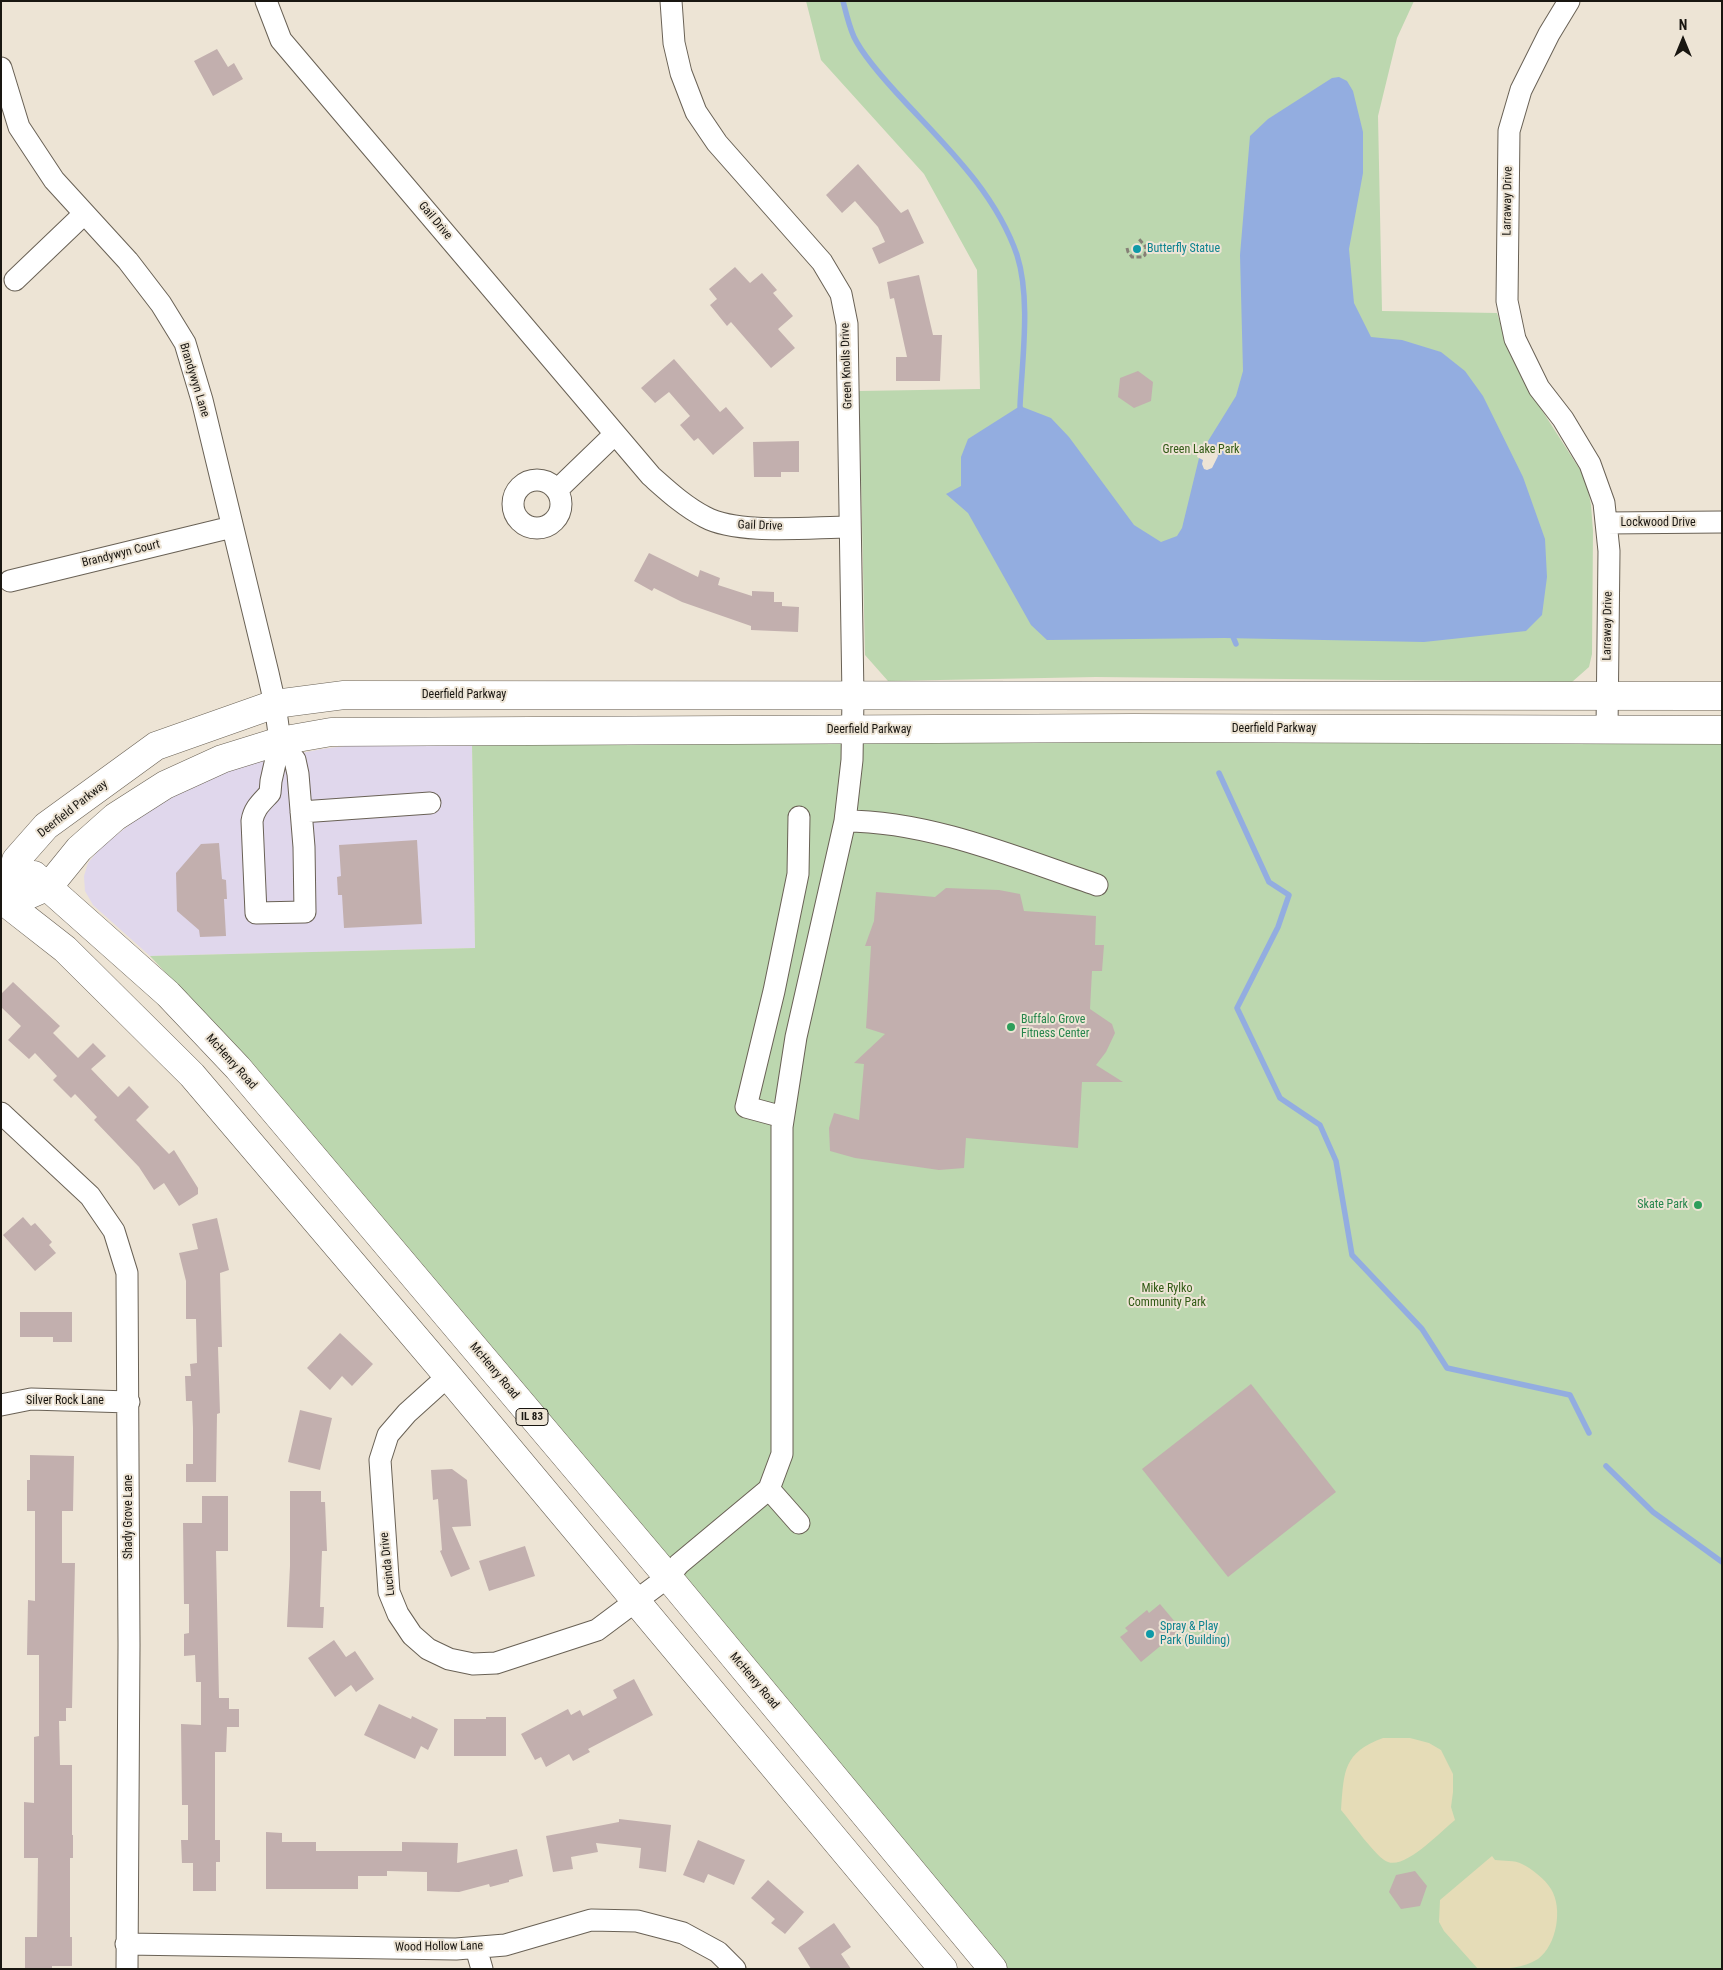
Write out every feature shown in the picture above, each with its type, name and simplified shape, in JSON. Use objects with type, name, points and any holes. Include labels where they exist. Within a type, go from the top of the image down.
[{"type":"main road","name":"Deerfield Parkway","points":[[8,854],[156,746],[275,704],[344,695],[853,697],[1722,696]]},
{"type":"main road","name":"Deerfield Parkway","points":[[3,904],[49,886],[78,849],[124,811],[165,786],[222,759],[280,741],[331,732],[1134,728],[1722,730]]},
{"type":"main road","name":"McHenry Road","points":[[8,854],[49,886],[168,994],[238,1068],[668,1577],[993,1969]]},
{"type":"main road","points":[[8,854],[3,904],[65,949],[192,1075],[448,1376],[943,1969]]},
{"type":"street","name":"Gail Drive","points":[[266,1],[281,40],[651,476],[680,502],[707,518],[744,528],[850,527]]},
{"type":"street","name":"Green Knolls Drive","points":[[671,1],[674,43],[681,74],[696,112],[717,143],[822,262],[841,294],[847,324],[853,697],[852,760],[845,821],[796,1037],[783,1117],[782,1454],[769,1489]]},
{"type":"street","name":"Larraway Drive","points":[[1552,405],[1539,388],[1515,339],[1507,301],[1509,131],[1521,90],[1549,34],[1570,1]]},
{"type":"street","name":"Brandywyn Lane","points":[[1,68],[20,127],[54,180],[128,261],[161,304],[185,343],[202,400],[275,704],[280,741]]},
{"type":"street","points":[[15,280],[84,214]]},
{"type":"street","name":"Lockwood Drive","points":[[1552,405],[1564,420],[1590,464],[1604,503],[1606,523],[1722,522]]},
{"type":"street","points":[[557,490],[616,434]]},
{"type":"street","name":"Larraway Drive","points":[[1606,523],[1609,551],[1607,729]]},
{"type":"street","name":"Brandywyn Court","points":[[10,582],[232,527]]},
{"type":"street","points":[[280,741],[290,751],[295,760],[301,812],[305,912],[256,913],[252,820],[253,813],[258,805],[270,793],[280,741]]},
{"type":"street","points":[[301,812],[430,803]]},
{"type":"street","points":[[783,1117],[746,1107],[786,935],[798,874],[799,817]]},
{"type":"street","points":[[845,821],[870,821],[896,825],[969,842],[1097,885]]},
{"type":"street","points":[[786,935],[817,944]]},
{"type":"street","name":"Shady Grove Lane","points":[[1,1113],[90,1196],[114,1231],[127,1274],[129,1645],[127,1969]]},
{"type":"street","name":"Lucinda Drive","points":[[448,1376],[407,1413],[388,1436],[380,1460],[389,1592],[398,1614],[412,1635],[428,1649],[449,1659],[473,1664],[496,1663],[597,1630],[668,1577],[679,1564],[769,1489]]},
{"type":"street","name":"Silver Rock Lane","points":[[1,1406],[31,1399],[128,1402]]},
{"type":"street","points":[[769,1489],[799,1523]]},
{"type":"street","name":"Wood Hollow Lane","points":[[126,1944],[456,1949],[505,1945],[591,1920],[637,1920],[683,1933],[718,1952],[734,1969]]},
{"type":"street","points":[[476,1948],[482,1969]]},
{"type":"path","points":[[1127,248],[1132,257],[1142,257],[1145,254],[1146,247],[1139,239]]},
{"type":"shaded area","points":[[472,743],[475,948],[150,956],[93,905],[85,891],[84,876],[88,863],[101,847],[133,822],[187,787],[240,765],[322,749],[360,744]]},
{"type":"green space","name":"Green Lake Park","points":[[806,1],[1414,1],[1397,38],[1378,116],[1382,311],[1497,313],[1512,357],[1527,387],[1586,479],[1593,531],[1592,654],[1589,667],[1572,682],[1096,677],[888,681],[865,655],[859,391],[980,389],[977,270],[924,174],[821,60]]},
{"type":"green space","name":"Mike Rylko Community Park","points":[[1386,741],[1722,743],[1722,1969],[1008,1969],[431,1279],[206,1016],[150,956],[475,948],[472,743]]},
{"type":"sand","points":[[1383,1738],[1410,1738],[1429,1743],[1441,1750],[1453,1774],[1451,1807],[1455,1820],[1423,1848],[1404,1860],[1395,1863],[1388,1862],[1377,1854],[1341,1810],[1343,1784],[1348,1765],[1360,1750]]},
{"type":"sand","points":[[1492,1856],[1495,1860],[1516,1862],[1530,1869],[1545,1882],[1555,1897],[1557,1916],[1554,1936],[1545,1953],[1531,1963],[1509,1968],[1478,1969],[1444,1931],[1439,1922],[1440,1900]]},
{"type":"water","points":[[1339,77],[1347,81],[1353,91],[1363,132],[1363,173],[1349,249],[1354,303],[1371,337],[1402,340],[1441,352],[1465,371],[1483,396],[1523,477],[1545,539],[1547,577],[1542,615],[1526,631],[1424,642],[1224,638],[1047,640],[1031,625],[968,513],[946,494],[961,486],[961,457],[968,439],[1020,406],[1051,418],[1069,437],[1134,525],[1161,542],[1177,536],[1182,528],[1200,454],[1236,396],[1243,371],[1240,255],[1250,136],[1268,119],[1332,78]]},
{"type":"pier","points":[[1213,449],[1216,450],[1218,456],[1212,468],[1204,469],[1203,460],[1197,457],[1198,453],[1199,451],[1206,454]]},
{"type":"building","points":[[217,49],[228,67],[234,63],[243,79],[213,96],[194,61]]},
{"type":"building","points":[[858,164],[901,213],[908,209],[924,243],[879,264],[872,248],[885,242],[878,227],[855,201],[842,213],[826,195]]},
{"type":"building","points":[[735,267],[750,283],[762,273],[777,290],[773,293],[793,316],[778,329],[795,348],[771,368],[731,322],[727,326],[710,305],[717,299],[709,289]]},
{"type":"building","points":[[919,275],[933,335],[942,335],[940,381],[896,381],[896,357],[907,357],[894,298],[890,299],[887,282]]},
{"type":"building","points":[[674,359],[720,412],[726,407],[744,428],[713,455],[698,438],[694,441],[680,425],[690,416],[669,392],[655,403],[641,388]]},
{"type":"building","points":[[1138,371],[1153,382],[1151,401],[1134,408],[1118,397],[1120,378]]},
{"type":"building","points":[[799,441],[799,472],[781,472],[781,477],[754,477],[753,442]]},
{"type":"building","points":[[649,553],[698,577],[700,570],[720,578],[718,585],[752,596],[752,591],[774,592],[774,602],[782,602],[782,606],[799,607],[798,632],[751,630],[751,626],[682,602],[654,588],[652,591],[634,581]]},
{"type":"building","points":[[417,840],[422,924],[344,928],[342,895],[338,895],[337,877],[341,876],[339,845]]},
{"type":"building","points":[[219,843],[222,879],[226,880],[227,899],[224,899],[226,936],[200,937],[199,930],[177,911],[176,873],[201,844]]},
{"type":"building","name":"Buffalo Grove Fitness Center","points":[[946,888],[999,890],[1020,894],[1024,911],[1096,916],[1095,945],[1104,945],[1102,971],[1092,971],[1090,1009],[1112,1024],[1115,1033],[1106,1052],[1096,1065],[1123,1082],[1082,1082],[1078,1148],[966,1138],[964,1168],[939,1170],[855,1158],[830,1151],[829,1128],[834,1113],[859,1120],[864,1064],[854,1063],[885,1034],[866,1028],[871,946],[865,946],[874,921],[876,892],[935,897]]},
{"type":"building","points":[[13,982],[60,1026],[53,1033],[78,1058],[93,1043],[106,1056],[91,1069],[118,1097],[129,1086],[149,1107],[136,1120],[169,1154],[174,1150],[198,1188],[198,1194],[179,1206],[164,1183],[154,1190],[139,1167],[94,1120],[97,1117],[75,1094],[71,1098],[53,1080],[57,1076],[35,1053],[29,1059],[8,1040],[21,1026],[1,1007],[1,994]]},
{"type":"building","points":[[23,1217],[31,1226],[35,1223],[52,1242],[49,1245],[56,1253],[35,1271],[3,1235]]},
{"type":"building","points":[[217,1218],[229,1270],[220,1273],[222,1347],[218,1347],[220,1413],[217,1414],[216,1482],[186,1482],[186,1464],[193,1464],[193,1428],[192,1401],[186,1401],[185,1376],[191,1376],[190,1364],[197,1363],[196,1319],[186,1319],[186,1281],[179,1253],[198,1249],[192,1224]]},
{"type":"building","points":[[20,1312],[72,1312],[72,1342],[53,1342],[53,1337],[20,1337]]},
{"type":"building","points":[[340,1333],[373,1364],[352,1386],[342,1376],[330,1390],[307,1368]]},
{"type":"building","points":[[1251,1384],[1336,1492],[1228,1577],[1142,1469]]},
{"type":"building","points":[[300,1410],[332,1418],[320,1470],[288,1462]]},
{"type":"building","points":[[30,1455],[74,1456],[73,1511],[62,1511],[62,1563],[75,1563],[72,1708],[66,1708],[66,1721],[59,1721],[60,1765],[72,1765],[73,1858],[70,1858],[70,1937],[72,1937],[72,1966],[52,1966],[52,1969],[25,1969],[25,1937],[37,1937],[38,1858],[24,1858],[24,1802],[34,1803],[34,1737],[39,1736],[39,1655],[27,1655],[28,1600],[35,1601],[35,1511],[27,1511],[27,1480],[30,1480]]},
{"type":"building","points":[[452,1469],[467,1480],[471,1526],[452,1527],[470,1569],[451,1577],[440,1551],[442,1550],[438,1499],[433,1500],[431,1470]]},
{"type":"building","points":[[290,1491],[321,1491],[321,1502],[325,1502],[327,1551],[322,1551],[320,1607],[324,1607],[323,1628],[287,1627],[290,1566]]},
{"type":"building","points":[[202,1496],[228,1496],[228,1551],[216,1551],[219,1698],[229,1698],[229,1709],[239,1709],[239,1727],[227,1727],[226,1752],[215,1752],[215,1840],[220,1840],[220,1862],[216,1862],[216,1891],[193,1891],[193,1863],[182,1863],[181,1840],[188,1840],[188,1805],[182,1805],[181,1724],[201,1725],[201,1682],[196,1682],[195,1655],[184,1656],[184,1634],[189,1633],[189,1604],[184,1604],[183,1523],[202,1523]]},
{"type":"building","points":[[525,1546],[535,1576],[489,1591],[479,1561]]},
{"type":"building","name":"Spray & Play Park (Building)","points":[[1160,1604],[1181,1629],[1141,1662],[1120,1637],[1128,1631],[1125,1628],[1147,1610],[1149,1613]]},
{"type":"building","points":[[334,1640],[346,1657],[355,1651],[374,1679],[356,1692],[351,1685],[335,1697],[308,1658]]},
{"type":"building","points":[[634,1679],[653,1715],[588,1749],[590,1752],[573,1761],[569,1754],[546,1767],[541,1757],[535,1760],[521,1734],[568,1709],[571,1715],[580,1710],[583,1716],[617,1698],[613,1690]]},
{"type":"building","points":[[379,1704],[411,1719],[412,1716],[438,1729],[428,1750],[421,1746],[415,1759],[364,1735]]},
{"type":"building","points":[[486,1717],[506,1717],[506,1756],[454,1756],[454,1719],[486,1719]]},
{"type":"building","points":[[619,1819],[671,1825],[666,1872],[639,1868],[641,1848],[596,1843],[598,1852],[571,1857],[573,1869],[553,1872],[546,1836],[619,1822]]},
{"type":"building","points":[[266,1832],[282,1833],[282,1842],[316,1842],[316,1851],[402,1851],[402,1842],[458,1843],[457,1863],[517,1849],[523,1876],[490,1887],[489,1884],[459,1892],[427,1891],[427,1872],[387,1871],[387,1876],[358,1876],[358,1889],[266,1889]]},
{"type":"building","points":[[698,1840],[745,1860],[734,1885],[708,1874],[704,1883],[683,1875]]},
{"type":"building","points":[[1415,1871],[1427,1886],[1420,1906],[1401,1909],[1389,1892],[1396,1875]]},
{"type":"building","points":[[768,1880],[804,1912],[785,1934],[771,1923],[775,1919],[751,1898]]},
{"type":"building","points":[[834,1923],[851,1947],[841,1954],[851,1969],[811,1969],[798,1948]]},
{"type":"waterway","points":[[843,1],[852,33],[864,54],[969,173],[984,192],[1008,233],[1017,255],[1024,291],[1021,413]]},
{"type":"waterway","points":[[1231,632],[1236,644]]},
{"type":"waterway","points":[[1219,773],[1269,882],[1289,895],[1278,927],[1237,1008],[1280,1098],[1320,1125],[1336,1161],[1352,1255],[1422,1329],[1447,1368],[1570,1395],[1589,1433]]},
{"type":"waterway","points":[[1606,1466],[1653,1512],[1722,1562]]},
{"type":"place","name":"Butterfly Statue","points":[[1137,249]]},
{"type":"place","name":"Buffalo Grove Fitness Center","points":[[1011,1027]]},
{"type":"place","name":"Skate Park","points":[[1698,1205]]},
{"type":"place","name":"Spray & Play Park (Building)","points":[[1150,1634]]}]
